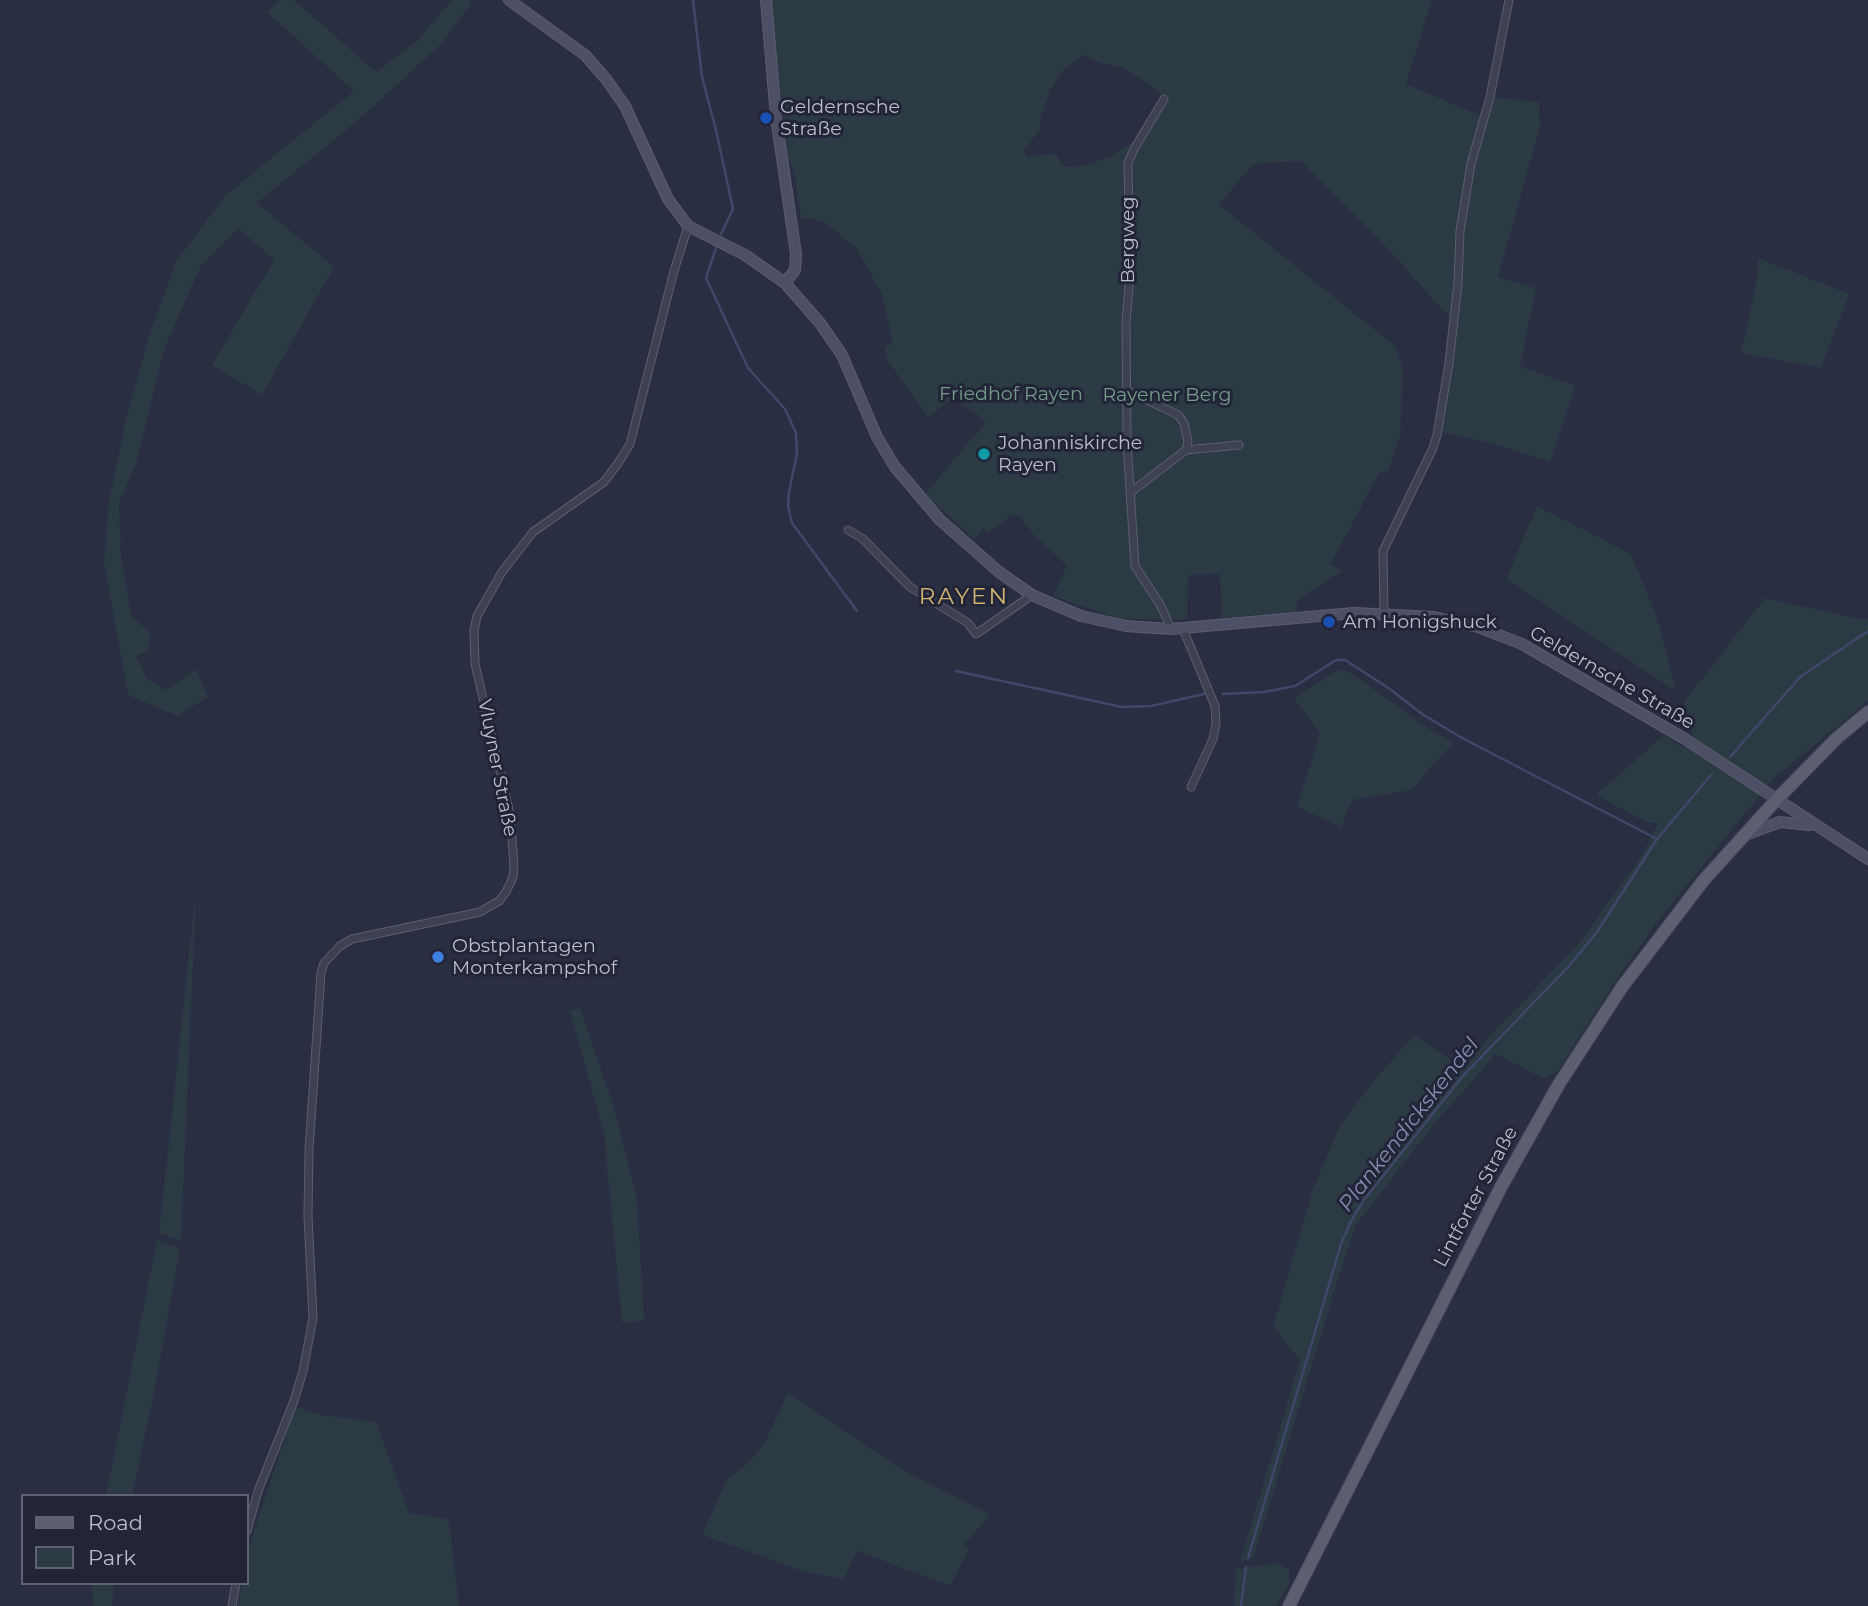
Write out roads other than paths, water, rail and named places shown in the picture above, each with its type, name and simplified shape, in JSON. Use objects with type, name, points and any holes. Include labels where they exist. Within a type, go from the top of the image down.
[{"type":"main road","name":"Geldernsche Straße","points":[[509,0],[585,55],[606,79],[625,106],[668,199],[688,226],[745,256],[785,282],[820,323],[842,355],[877,437],[895,467],[948,527],[999,572],[1032,595],[1081,616],[1126,626],[1171,629],[1354,613],[1384,613],[1455,621],[1522,644],[1685,739],[1868,859]]},
{"type":"main road","points":[[766,0],[776,117],[796,254],[794,270],[785,282]]},
{"type":"main road","name":"Lintforter Straße","points":[[1289,1606],[1501,1187],[1559,1084],[1622,987],[1703,881],[1777,799],[1837,738],[1868,712]]},
{"type":"main road","name":"Lintforter Straße","points":[[1745,835],[1780,822],[1797,822],[1816,827]]},
{"type":"street","points":[[1384,613],[1383,551],[1433,448],[1437,434],[1449,363],[1458,283],[1460,231],[1471,164],[1490,97],[1509,0]]},
{"type":"street","name":"Bergweg","points":[[1164,99],[1133,149],[1128,163],[1130,275],[1126,322],[1127,443],[1135,566],[1161,606],[1171,629]]},
{"type":"street","name":"Vluyner Straße","points":[[248,1527],[258,1491],[294,1401],[313,1318],[308,1216],[309,1161],[321,973],[331,954],[352,939],[480,912],[499,901],[506,892],[513,877],[514,865],[510,814],[475,664],[474,631],[477,616],[502,572],[533,532],[604,482],[630,444],[688,226]]},
{"type":"street","points":[[1128,391],[1178,415],[1184,423],[1188,442],[1186,450]]},
{"type":"street","points":[[1132,492],[1186,450],[1239,445]]},
{"type":"street","points":[[848,530],[863,538],[910,587],[968,623],[976,634],[1032,595]]},
{"type":"street","points":[[1183,629],[1215,706],[1213,739],[1191,787]]},
{"type":"street","points":[[232,1606],[236,1585]]},
{"type":"waterway","points":[[693,0],[702,77],[733,209],[721,234]]},
{"type":"waterway","points":[[717,245],[706,278],[748,368],[785,409],[796,433],[797,453],[788,506],[792,523],[857,611]]},
{"type":"waterway","name":"Plankendickskendel","points":[[1730,757],[1800,677],[1868,631]]},
{"type":"waterway","points":[[1223,694],[1264,692],[1295,686],[1336,660],[1345,660],[1422,714],[1464,739],[1657,839]]},
{"type":"waterway","points":[[956,671],[1122,707],[1151,706],[1204,694]]},
{"type":"waterway","name":"Plankendickskendel","points":[[1248,1558],[1341,1244],[1363,1201],[1462,1077],[1569,966],[1597,932],[1657,839],[1711,775]]},
{"type":"waterway","name":"Plankendickskendel","points":[[1241,1606],[1246,1567]]},
{"type":"place","name":"Geldernsche Straße","points":[[766,118]]},
{"type":"place","name":"Johanniskirche Rayen","points":[[984,454]]},
{"type":"place","name":"Am Honigshuck","points":[[1329,622]]},
{"type":"place","name":"Obstplantagen Monterkampshof","points":[[438,957]]},
{"type":"district","name":"RAYEN","points":[[964,597]]},
{"type":"park label","name":"Friedhof Rayen","points":[[1011,394]]},
{"type":"park label","name":"Rayener Berg","points":[[1167,395]]}]
